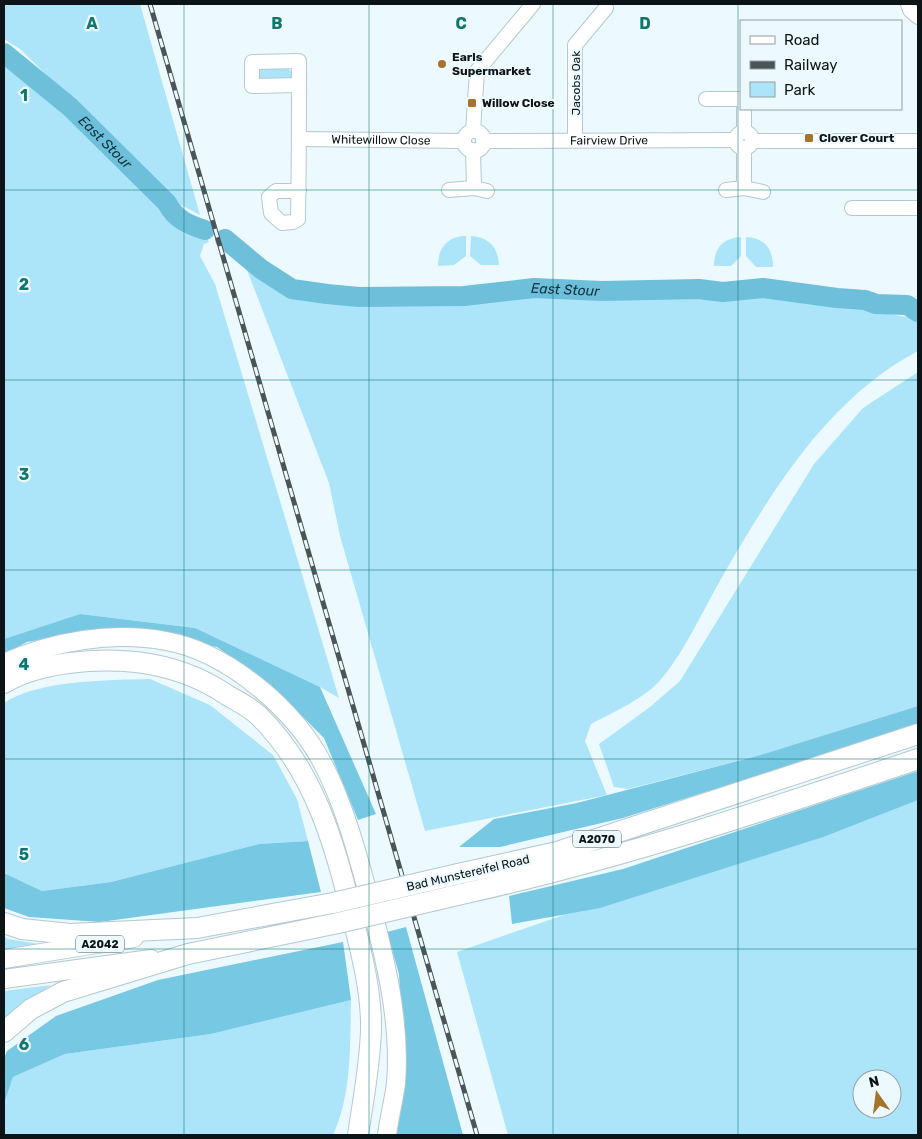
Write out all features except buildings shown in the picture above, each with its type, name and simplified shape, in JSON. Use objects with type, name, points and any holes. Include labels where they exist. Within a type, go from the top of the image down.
[{"type":"highway","points":[[4,683],[12,678],[60,664],[96,660],[164,665],[208,683],[258,715],[291,754],[320,808],[343,876],[364,970],[371,1029],[358,1135]]},
{"type":"highway","name":"Bad Munstereifel Road","points":[[188,954],[338,923],[918,734]]},
{"type":"highway","name":"Bad Munstereifel Road","points":[[197,928],[333,903],[462,884],[556,873],[699,832],[918,759]]},
{"type":"highway","points":[[4,923],[22,929],[70,934],[197,928]]},
{"type":"highway","points":[[4,1032],[31,1009],[63,992],[188,954]]},
{"type":"main road","points":[[4,663],[32,651],[71,642],[116,636],[168,641],[204,654],[233,669],[272,698],[300,728],[322,762],[338,797],[358,857],[389,981],[394,1015],[396,1082],[387,1135]]},
{"type":"main road","name":"Bad Munstereifel Road","points":[[4,959],[197,928]]},
{"type":"main road","name":"Bad Munstereifel Road","points":[[4,980],[188,954]]},
{"type":"street","points":[[449,190],[480,189],[473,141],[477,71],[533,4]]},
{"type":"street","points":[[908,4],[910,10],[918,17]]},
{"type":"street","name":"Jacobs Oak","points":[[575,140],[575,46],[606,8]]},
{"type":"street","points":[[299,85],[299,191]]},
{"type":"street","points":[[706,99],[740,99]]},
{"type":"street","points":[[744,110],[744,188]]},
{"type":"street","name":"Whitewillow Close","points":[[299,139],[473,141]]},
{"type":"street","name":"Fairview Drive","points":[[473,141],[918,141]]},
{"type":"street","points":[[726,190],[744,188],[763,192]]},
{"type":"street","points":[[852,208],[918,208]]},
{"type":"green space","points":[[4,4],[140,4],[200,215],[177,203],[20,49],[4,39]]},
{"type":"green space","points":[[4,57],[98,141],[160,203],[168,215],[206,237],[209,242],[204,244],[200,256],[215,284],[339,698],[320,687],[195,628],[80,614],[4,639]]},
{"type":"green space","points":[[260,67],[288,68],[293,74],[290,81],[261,83],[255,72]]},
{"type":"green space","points":[[466,236],[466,256],[454,265],[438,266],[438,260],[445,244],[454,238]]},
{"type":"green space","points":[[471,236],[483,238],[491,244],[497,253],[499,265],[481,265],[470,256]]},
{"type":"green space","points":[[741,237],[741,256],[731,266],[714,266],[716,254],[721,245],[729,239]]},
{"type":"green space","points":[[746,237],[763,242],[767,246],[773,261],[773,267],[756,267],[746,256]]},
{"type":"green space","points":[[247,270],[313,302],[508,299],[538,293],[605,299],[764,295],[798,298],[918,319],[918,351],[885,372],[855,396],[827,423],[802,454],[778,485],[671,667],[656,685],[639,698],[591,724],[585,741],[607,795],[425,831],[340,536],[329,483]]},
{"type":"green space","points":[[918,372],[918,706],[757,756],[628,789],[614,787],[599,744],[650,707],[680,681],[814,464],[863,408]]},
{"type":"green space","points":[[150,679],[210,705],[273,755],[297,799],[308,841],[259,844],[111,882],[42,891],[4,873],[4,703],[18,695],[54,686],[95,681]]},
{"type":"green space","points":[[918,792],[918,1135],[508,1135],[457,952]]},
{"type":"green space","points":[[4,937],[8,939],[46,945],[4,951]]},
{"type":"green space","points":[[51,985],[13,1011],[4,1020],[4,991]]},
{"type":"green space","points":[[351,1000],[347,1086],[344,1103],[333,1135],[4,1135],[4,1104],[13,1077],[65,1054],[211,1034]]},
{"type":"shaded area","points":[[80,614],[195,628],[320,687],[376,814],[358,820],[324,738],[271,685],[217,647],[112,628],[27,642],[4,654],[4,639]]},
{"type":"shaded area","points":[[918,706],[918,725],[623,818],[500,847],[459,847],[494,819],[577,803],[757,756]]},
{"type":"shaded area","points":[[918,771],[918,800],[823,837],[600,908],[512,924],[509,896],[623,869]]},
{"type":"shaded area","points":[[308,841],[321,892],[100,922],[29,917],[4,908],[4,873],[42,891],[111,882],[259,844]]},
{"type":"shaded area","points":[[406,927],[463,1135],[397,1135],[402,1033],[399,974],[387,932]]},
{"type":"shaded area","points":[[343,942],[351,1000],[211,1034],[65,1054],[13,1077],[4,1104],[4,1058],[7,1051],[56,1016],[158,980]]},
{"type":"waterway","name":"East Stour","points":[[4,53],[70,107],[167,203],[178,217],[205,230]]},
{"type":"waterway","name":"East Stour","points":[[225,239],[261,269],[292,289],[327,294],[359,297],[464,296],[534,288],[602,291],[699,289],[723,292],[763,288],[865,300],[876,304],[907,305],[918,312]]},
{"type":"railway","points":[[150,4],[477,1135]]},
{"type":"place","name":"Earls Supermarket","points":[[442,64]]},
{"type":"place","name":"Willow Close","points":[[472,103]]},
{"type":"place","name":"Clover Court","points":[[809,138]]}]
